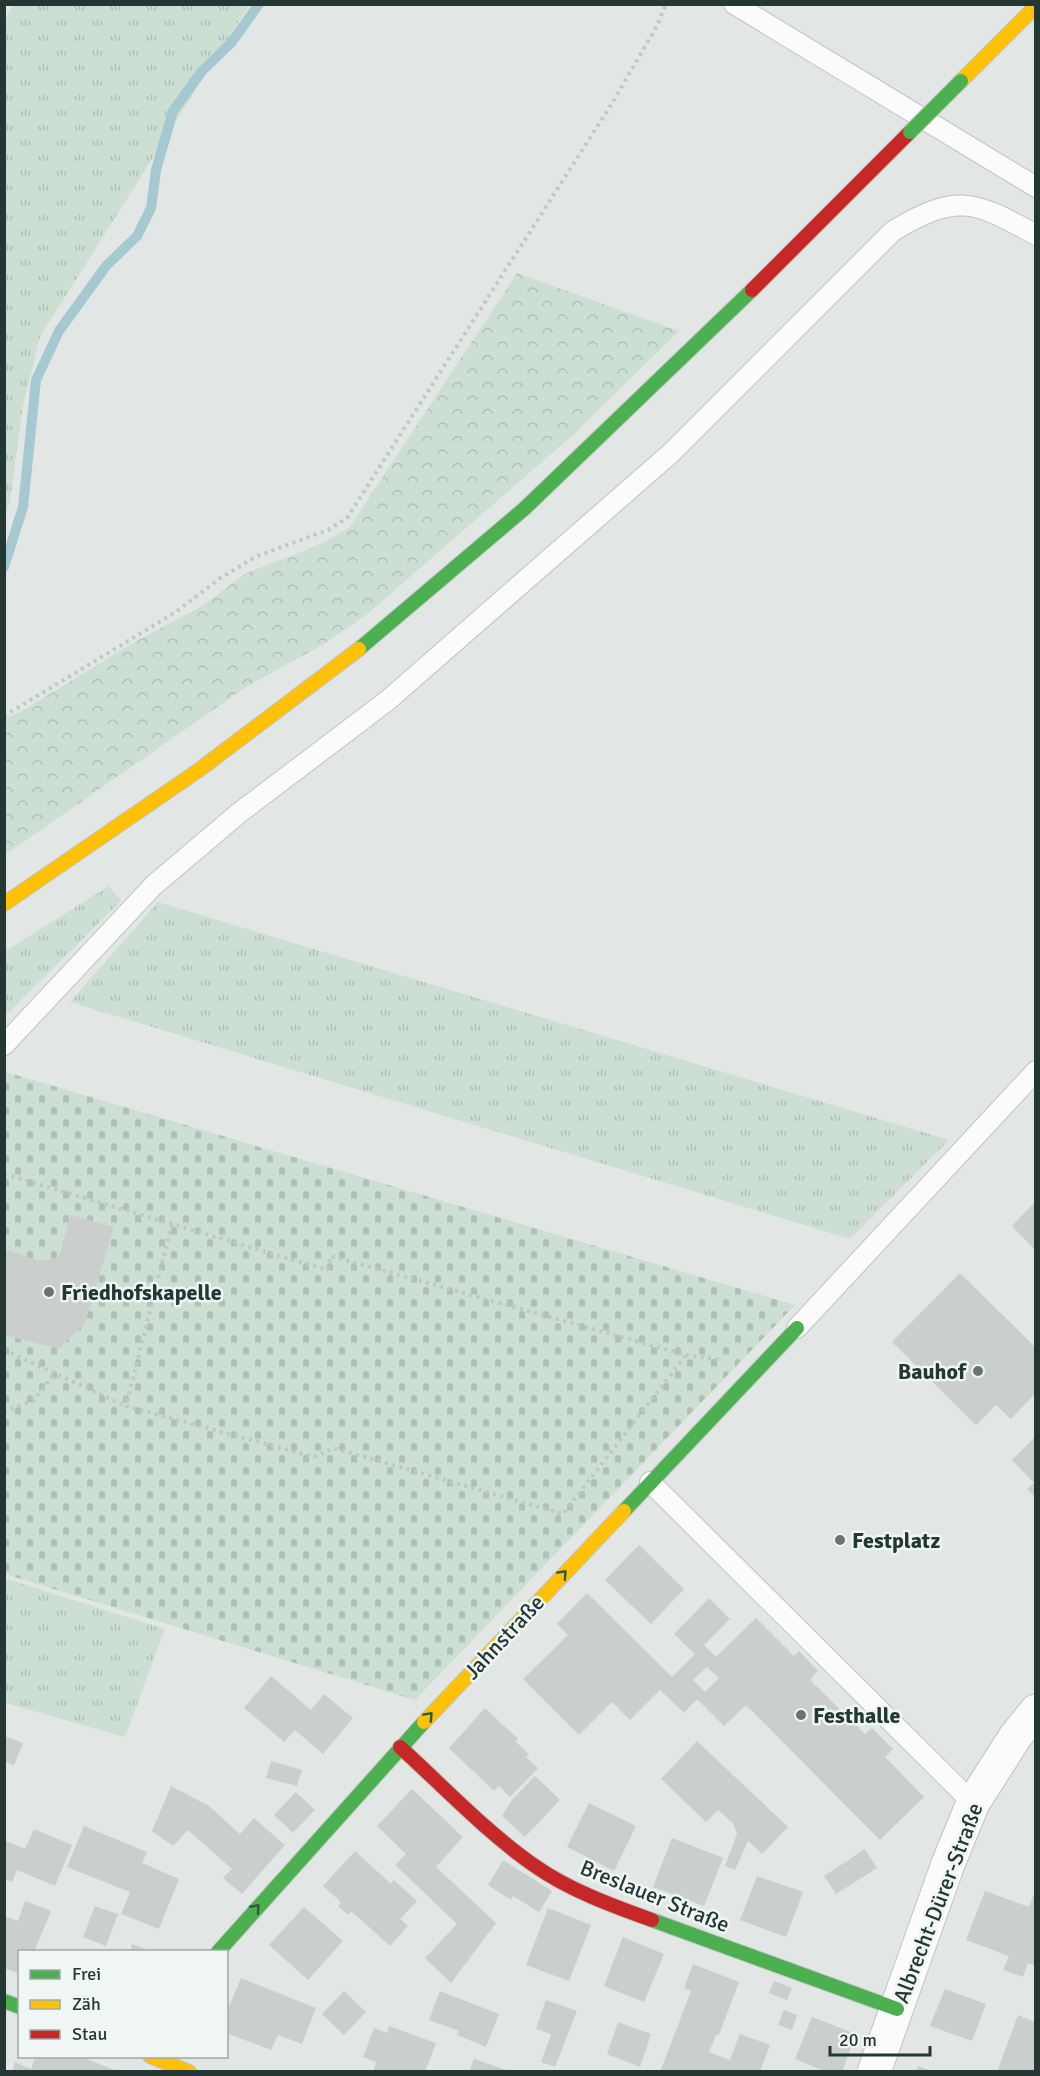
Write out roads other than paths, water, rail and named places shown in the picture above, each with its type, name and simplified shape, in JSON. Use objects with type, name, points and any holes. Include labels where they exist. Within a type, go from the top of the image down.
[{"type":"street","points":[[4,904],[179,786],[389,626],[596,443],[1035,6]]},
{"type":"street","name":"Jahnstraße","points":[[220,1950],[400,1747],[797,1328]]},
{"type":"street","name":"Albrecht-Dürer-Straße","points":[[874,2072],[948,1864],[973,1803],[1015,1737],[1035,1711]]},
{"type":"street","name":"Breslauer Straße","points":[[400,1747],[501,1840],[564,1883],[595,1899],[897,2009]]},
{"type":"street","points":[[156,2058],[189,2072]]},
{"type":"lane","points":[[734,4],[1035,187]]},
{"type":"lane","points":[[4,1045],[154,885],[238,813],[387,701],[671,453],[893,231],[919,216],[947,206],[974,204],[998,214],[1035,235]]},
{"type":"lane","points":[[797,1328],[1035,1071]]},
{"type":"lane","points":[[650,1482],[973,1803]]},
{"type":"waterway","points":[[4,567],[23,507],[36,380],[59,331],[106,266],[137,236],[151,208],[156,170],[173,111],[202,71],[231,43],[259,4]]},
{"type":"place","name":"Friedhofskapelle","points":[[49,1292]]},
{"type":"place","name":"Bauhof","points":[[978,1371]]},
{"type":"place","name":"Festplatz","points":[[840,1540]]},
{"type":"place","name":"Festhalle","points":[[801,1715]]}]
